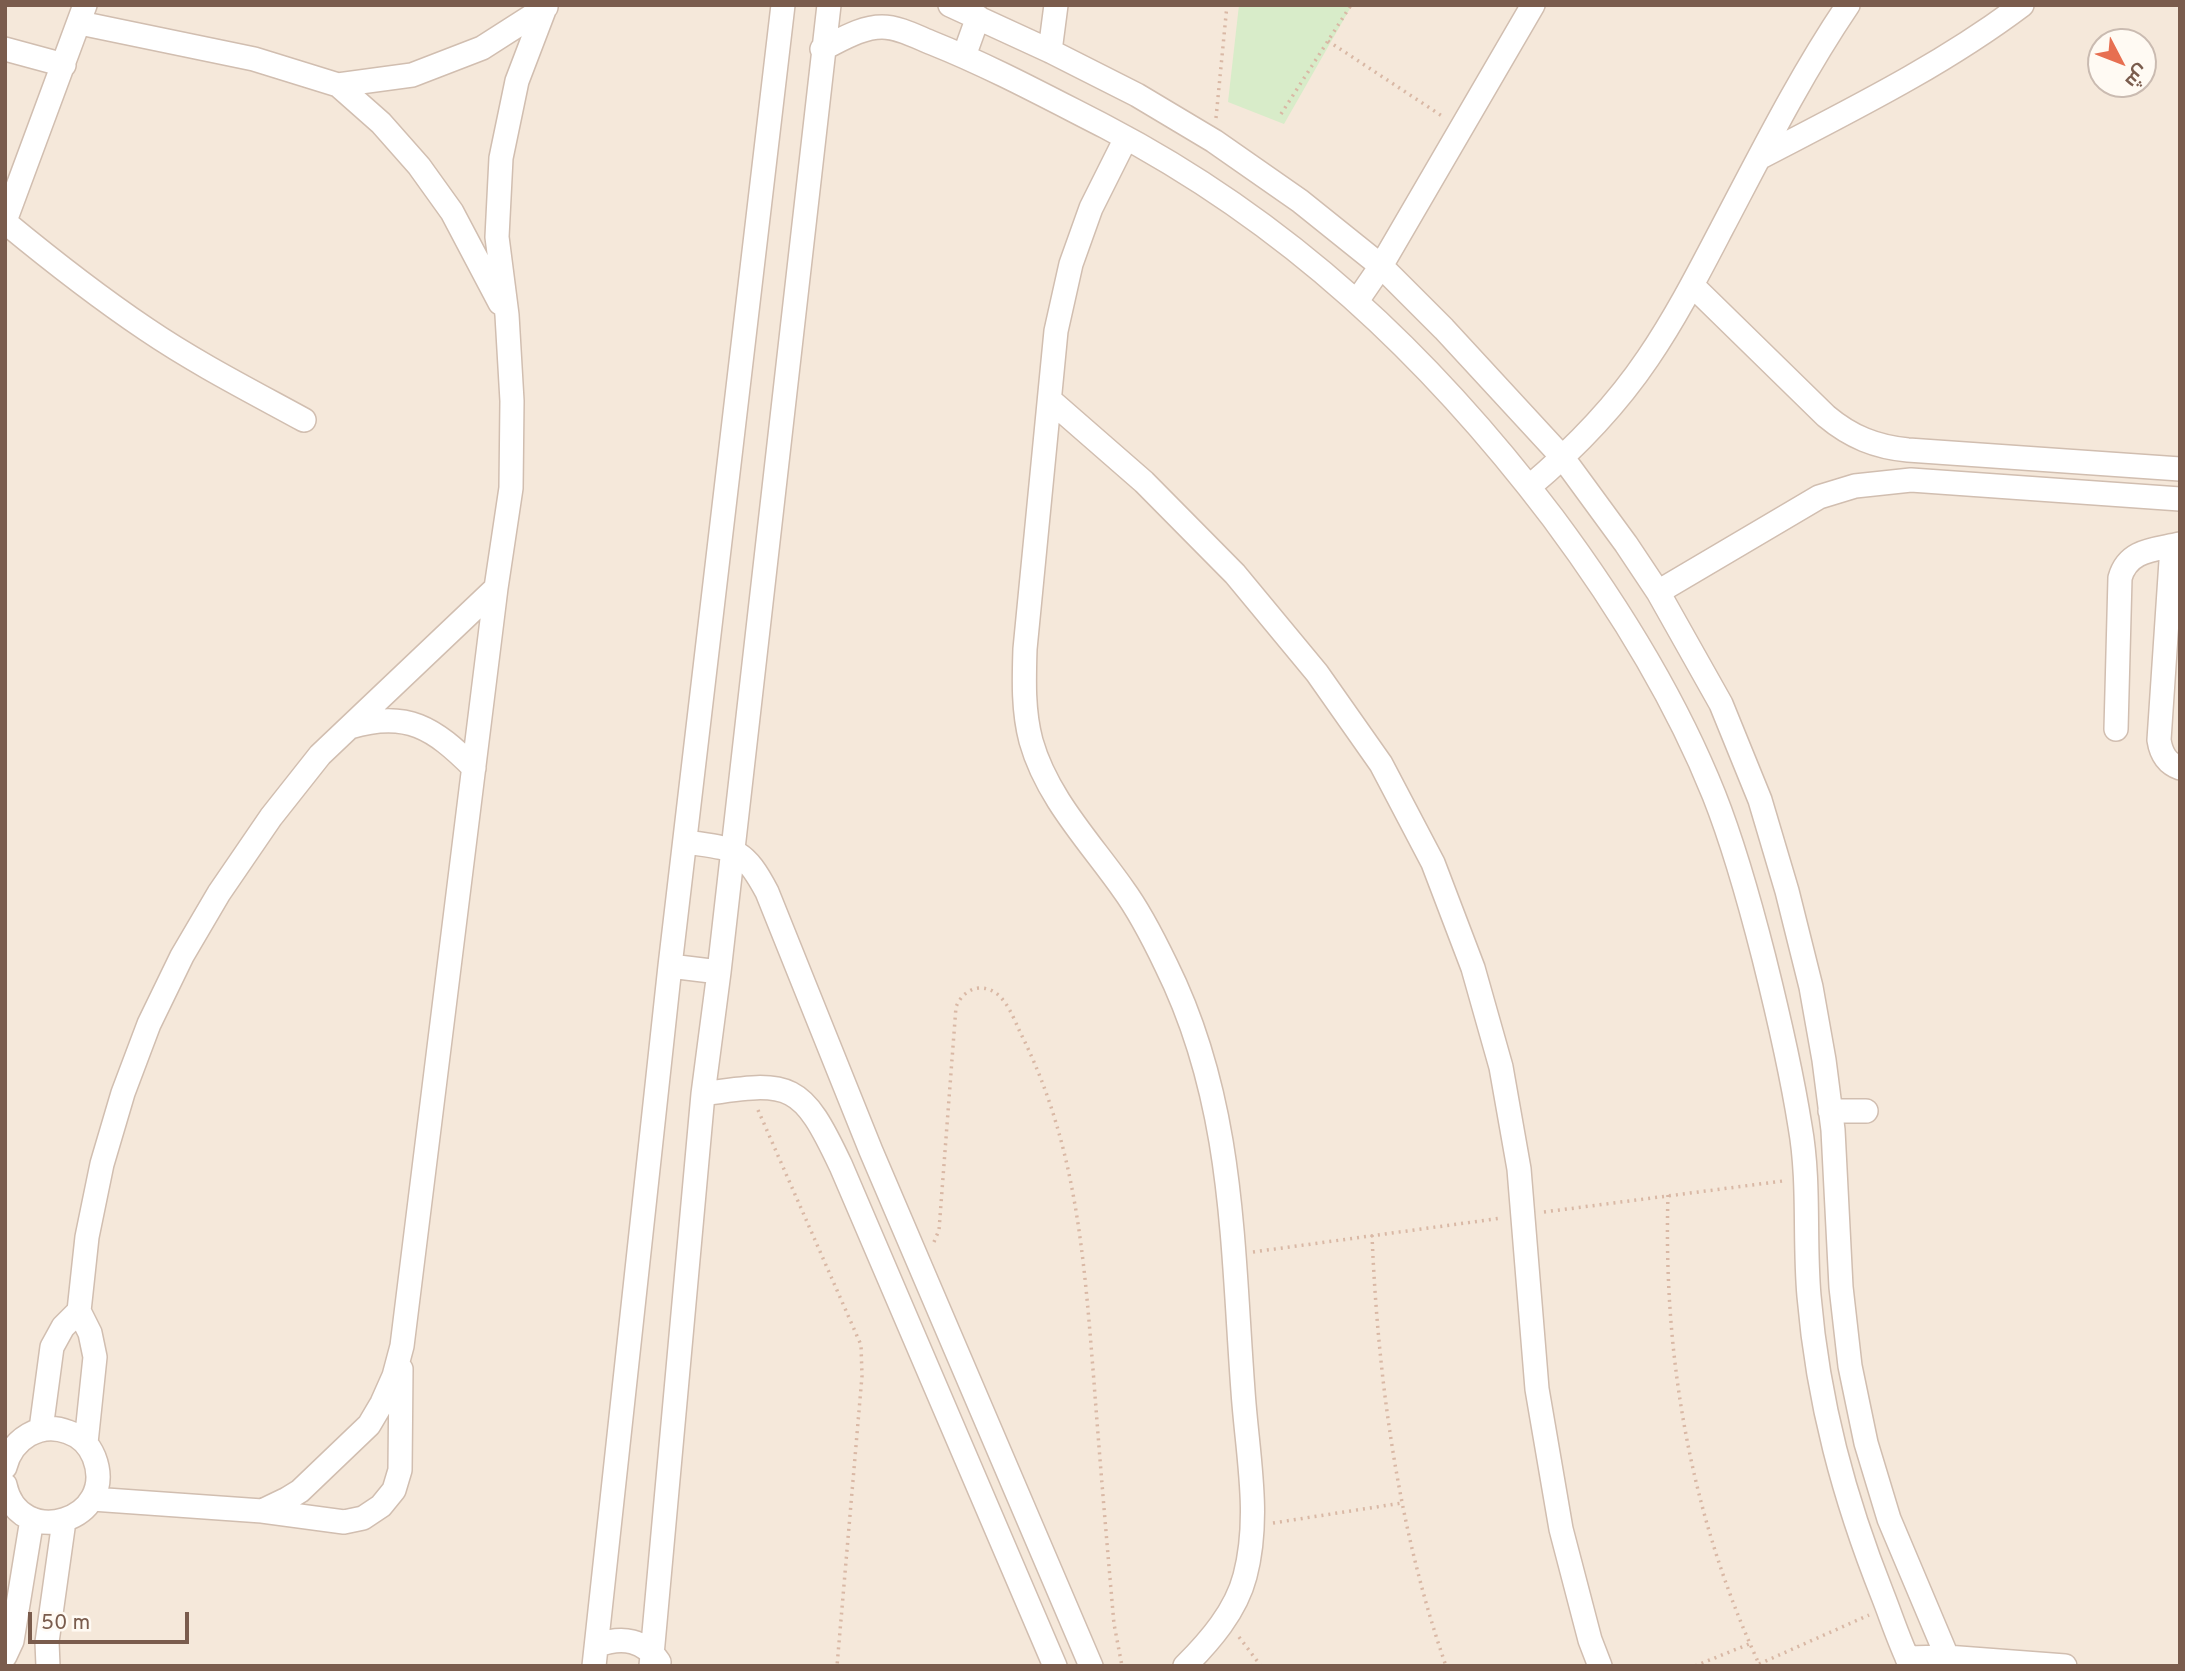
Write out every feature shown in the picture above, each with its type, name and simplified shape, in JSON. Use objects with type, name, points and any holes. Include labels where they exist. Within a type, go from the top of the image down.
[{"type":"street","points":[[596,1655],[670,966],[783,5]]},
{"type":"street","points":[[655,1662],[703,1094],[829,5]]},
{"type":"street","points":[[950,5],[1137,95],[1214,141],[1300,201],[1381,266],[1444,329],[1563,458],[1658,592],[1721,704],[1760,800],[1811,987],[1830,1111],[1841,1287],[1850,1366],[1866,1443],[1889,1519],[1949,1661]]},
{"type":"street","points":[[1050,51],[1056,5]]},
{"type":"street","points":[[1357,301],[1381,266],[1533,5]]},
{"type":"street","points":[[1529,487],[1593,427],[1641,368],[1671,323],[1795,89],[1848,5]]},
{"type":"street","points":[[1759,158],[1961,48],[2022,5]]},
{"type":"street","points":[[338,85],[412,75],[436,66],[482,48],[546,6]]},
{"type":"street","points":[[262,1511],[300,1491],[369,1425],[394,1376],[401,1346],[496,588],[511,488],[512,401],[507,315],[498,237],[501,158],[517,81],[546,6]]},
{"type":"street","points":[[304,420],[148,331],[75,279],[5,222],[82,14],[254,59],[338,85],[381,123],[419,166],[452,212],[507,315]]},
{"type":"street","points":[[964,56],[978,17]]},
{"type":"street","points":[[822,49],[847,36],[879,27],[896,29],[964,56],[1126,138],[1205,184],[1280,236],[1357,301],[1417,358],[1529,487],[1590,567],[1635,636],[1677,714],[1713,794],[1743,877],[1786,1045],[1801,1132],[1806,1178],[1808,1291],[1817,1375],[1833,1450],[1857,1529],[1909,1662],[2065,1666]]},
{"type":"street","points":[[5,49],[64,65]]},
{"type":"street","points":[[1126,138],[1091,208],[1071,264],[1056,331],[1025,649],[1023,696],[1031,742],[1049,785],[1125,892],[1167,966],[1199,1044],[1220,1127],[1231,1211],[1252,1487],[1252,1526],[1245,1577],[1226,1619],[1185,1666]]},
{"type":"street","points":[[1692,285],[1826,416],[1864,441],[1908,450],[2180,469]]},
{"type":"street","points":[[1050,400],[1144,482],[1235,573],[1309,663],[1381,764],[1433,863],[1473,968],[1501,1067],[1519,1169],[1537,1389],[1561,1529],[1590,1640],[1600,1666]]},
{"type":"street","points":[[1658,592],[1802,505],[1837,491],[1873,482],[1911,480],[2180,499]]},
{"type":"street","points":[[2116,729],[2122,570],[2126,563],[2139,554],[2176,545],[2159,740],[2161,751],[2167,760],[2180,768]]},
{"type":"street","points":[[86,1443],[95,1357],[90,1333],[79,1311],[87,1237],[102,1164],[123,1093],[149,1024],[182,957],[227,882],[271,817],[320,755],[496,588]]},
{"type":"street","points":[[350,727],[373,720],[396,719],[418,724],[438,735],[474,768]]},
{"type":"street","points":[[686,842],[733,849],[747,860],[767,891],[871,1151],[1091,1666]]},
{"type":"street","points":[[670,966],[719,972]]},
{"type":"street","points":[[703,1094],[748,1087],[780,1089],[801,1100],[817,1118],[841,1166],[1055,1666]]},
{"type":"street","points":[[817,1118],[841,1115],[852,1103]]},
{"type":"street","points":[[1830,1111],[1866,1111]]},
{"type":"street","points":[[841,1166],[850,1155],[864,1150],[871,1151]]},
{"type":"street","points":[[5,1467],[12,1450],[25,1432],[52,1347],[63,1327],[79,1311]]},
{"type":"street","points":[[92,1499],[262,1511],[344,1522],[363,1518],[381,1506],[394,1490],[400,1470],[401,1346]]},
{"type":"street","points":[[6,1489],[17,1508],[32,1519],[48,1523],[64,1521],[85,1509],[92,1499],[99,1476],[93,1452],[86,1443],[54,1428],[25,1432]]},
{"type":"street","points":[[5,1656],[12,1641],[32,1519]]},
{"type":"street","points":[[48,1666],[47,1642],[64,1521]]},
{"type":"street","points":[[22,1578],[55,1581]]},
{"type":"street","points":[[596,1655],[612,1640],[627,1640],[641,1644],[655,1662]]},
{"type":"path","points":[[1214,141],[1227,5]]},
{"type":"path","points":[[1281,114],[1351,5]]},
{"type":"path","points":[[1328,41],[1461,129]]},
{"type":"path","points":[[916,1256],[930,1248],[939,1230],[956,1007],[964,994],[979,988],[987,989],[995,992],[1007,1005],[1040,1076],[1058,1126],[1074,1192],[1084,1260],[1114,1625],[1122,1666]]},
{"type":"path","points":[[748,1087],[861,1345],[862,1376],[837,1666]]},
{"type":"path","points":[[1668,1195],[1668,1298],[1678,1399],[1699,1499],[1713,1548],[1759,1665],[1887,1607]]},
{"type":"path","points":[[1372,1235],[1379,1345],[1402,1503],[1421,1583],[1446,1666]]},
{"type":"path","points":[[1252,1526],[1402,1503]]},
{"type":"path","points":[[1226,1619],[1261,1666]]},
{"type":"path","points":[[1695,1666],[1749,1644]]},
{"type":"shaded area","points":[[5,5],[2180,5],[2180,1666],[5,1666]]},
{"type":"green space","points":[[1239,5],[1352,5],[1284,124],[1228,102]]}]
